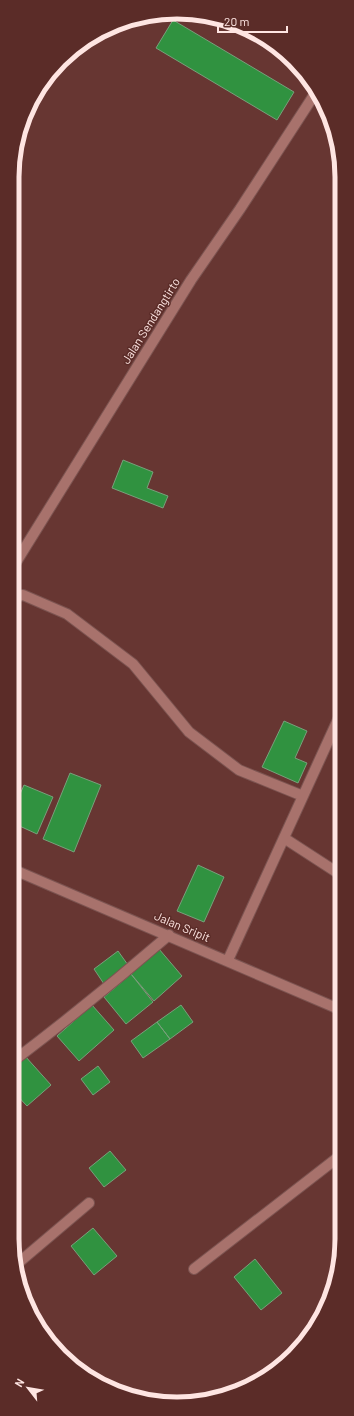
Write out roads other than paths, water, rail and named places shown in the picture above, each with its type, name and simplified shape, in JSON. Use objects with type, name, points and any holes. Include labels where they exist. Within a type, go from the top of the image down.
[{"type":"street","name":"Jalan Sendangtirto","points":[[19,558],[191,280],[240,209],[313,97]]},
{"type":"street","points":[[19,596],[23,595],[67,614],[133,664],[189,732],[239,770],[303,796]]},
{"type":"street","points":[[228,960],[335,726]]},
{"type":"street","points":[[284,838],[335,871]]},
{"type":"street","name":"Jalan Sripit","points":[[19,872],[228,960],[335,1007]]},
{"type":"street","points":[[19,1057],[86,1005],[169,935]]},
{"type":"street","points":[[194,1269],[335,1160]]},
{"type":"street","points":[[20,1261],[89,1203]]}]
